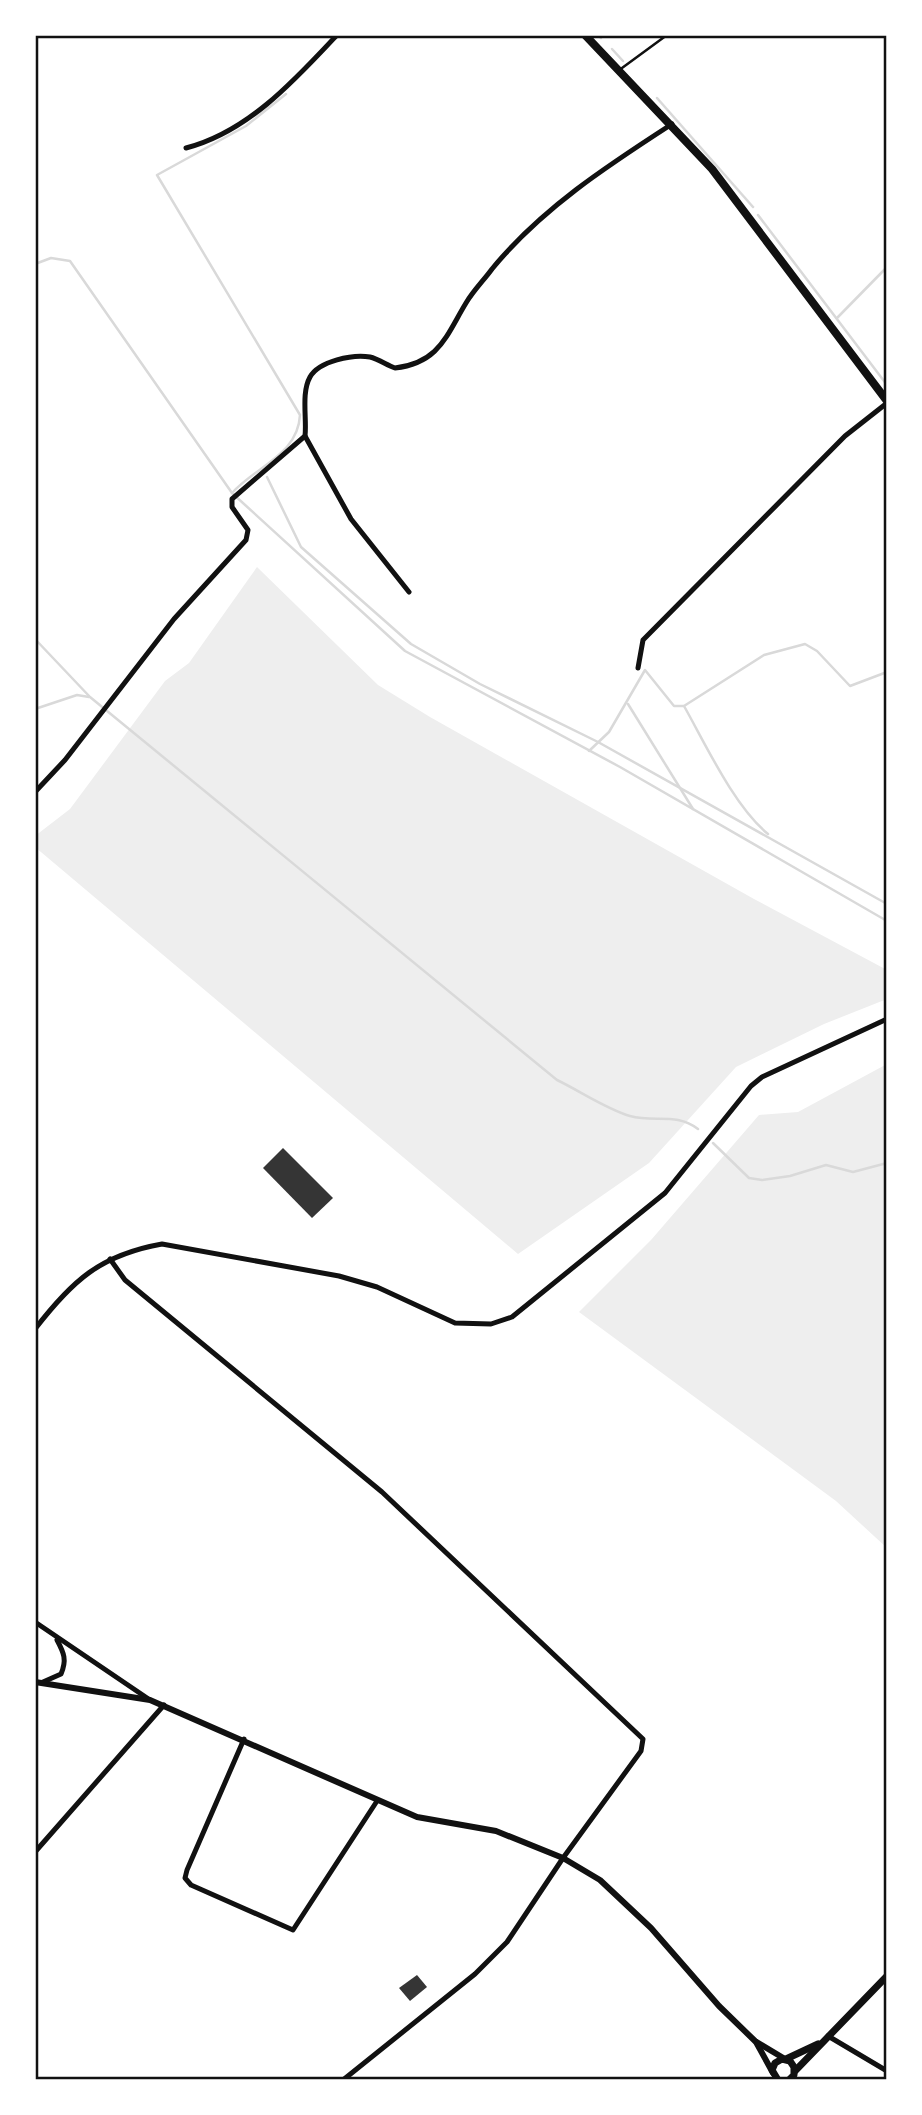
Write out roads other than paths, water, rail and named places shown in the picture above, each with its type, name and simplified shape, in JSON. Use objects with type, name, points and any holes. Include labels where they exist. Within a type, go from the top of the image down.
[{"type":"main road","points":[[585,35],[671,124],[730,192],[887,402]]},
{"type":"main road","points":[[789,2080],[887,1976]]},
{"type":"main road","points":[[774,2078],[775,2063],[822,2042]]},
{"type":"main road","points":[[786,2059],[793,2063],[795,2071]]},
{"type":"street","points":[[186,148],[233,127],[267,104],[337,35]]},
{"type":"street","points":[[409,592],[351,519],[305,436],[309,378],[329,362],[369,357],[394,368],[427,357],[454,328],[466,303],[494,267],[538,218],[671,124]]},
{"type":"street","points":[[638,668],[643,640],[845,436],[887,402]]},
{"type":"street","points":[[35,792],[52,776],[174,619],[246,540],[248,530],[232,507],[235,496],[305,436]]},
{"type":"street","points":[[35,1329],[65,1290],[110,1259],[132,1249],[162,1244],[339,1276],[377,1287],[455,1323],[491,1324],[512,1317],[665,1193],[751,1086],[762,1077],[887,1019]]},
{"type":"street","points":[[110,1259],[125,1280],[383,1492],[641,1735],[641,1751],[563,1858],[521,1924],[491,1958],[344,2080]]},
{"type":"street","points":[[35,1622],[150,1700]]},
{"type":"street","points":[[38,1683],[61,1674],[65,1664],[65,1654],[55,1637]]},
{"type":"street","points":[[38,1683],[150,1700],[417,1817],[496,1831],[563,1858],[600,1880],[651,1928],[719,2006],[755,2041],[786,2059]]},
{"type":"street","points":[[35,1852],[163,1705]]},
{"type":"street","points":[[244,1739],[187,1870],[185,1878],[191,1885],[293,1930],[377,1801]]},
{"type":"street","points":[[828,2036],[887,2071]]},
{"type":"street","points":[[755,2041],[774,2078]]},
{"type":"lane","points":[[619,70],[667,35]]},
{"type":"waterway","points":[[598,35],[601,38]]},
{"type":"waterway","points":[[612,49],[623,61]]},
{"type":"waterway","points":[[232,493],[284,450],[292,440],[300,415],[157,175],[246,126],[286,94]]},
{"type":"waterway","points":[[657,98],[753,207]]},
{"type":"waterway","points":[[758,215],[887,385]]},
{"type":"waterway","points":[[35,264],[51,258],[70,261],[232,493],[405,651],[620,767],[887,921]]},
{"type":"waterway","points":[[837,318],[887,267]]},
{"type":"waterway","points":[[267,477],[301,547],[411,644],[480,684],[598,742],[887,904]]},
{"type":"waterway","points":[[35,639],[90,697],[557,1080],[621,1113],[639,1118],[673,1119],[698,1129]]},
{"type":"waterway","points":[[589,751],[609,732],[645,670],[674,706],[684,706],[764,655],[805,644],[817,651],[850,686],[887,672]]},
{"type":"waterway","points":[[35,709],[77,695],[89,697]]},
{"type":"waterway","points":[[628,704],[693,809]]},
{"type":"waterway","points":[[684,706],[732,791],[768,834]]},
{"type":"waterway","points":[[713,1143],[749,1178],[762,1180],[790,1176],[826,1165],[853,1172],[887,1163]]}]
